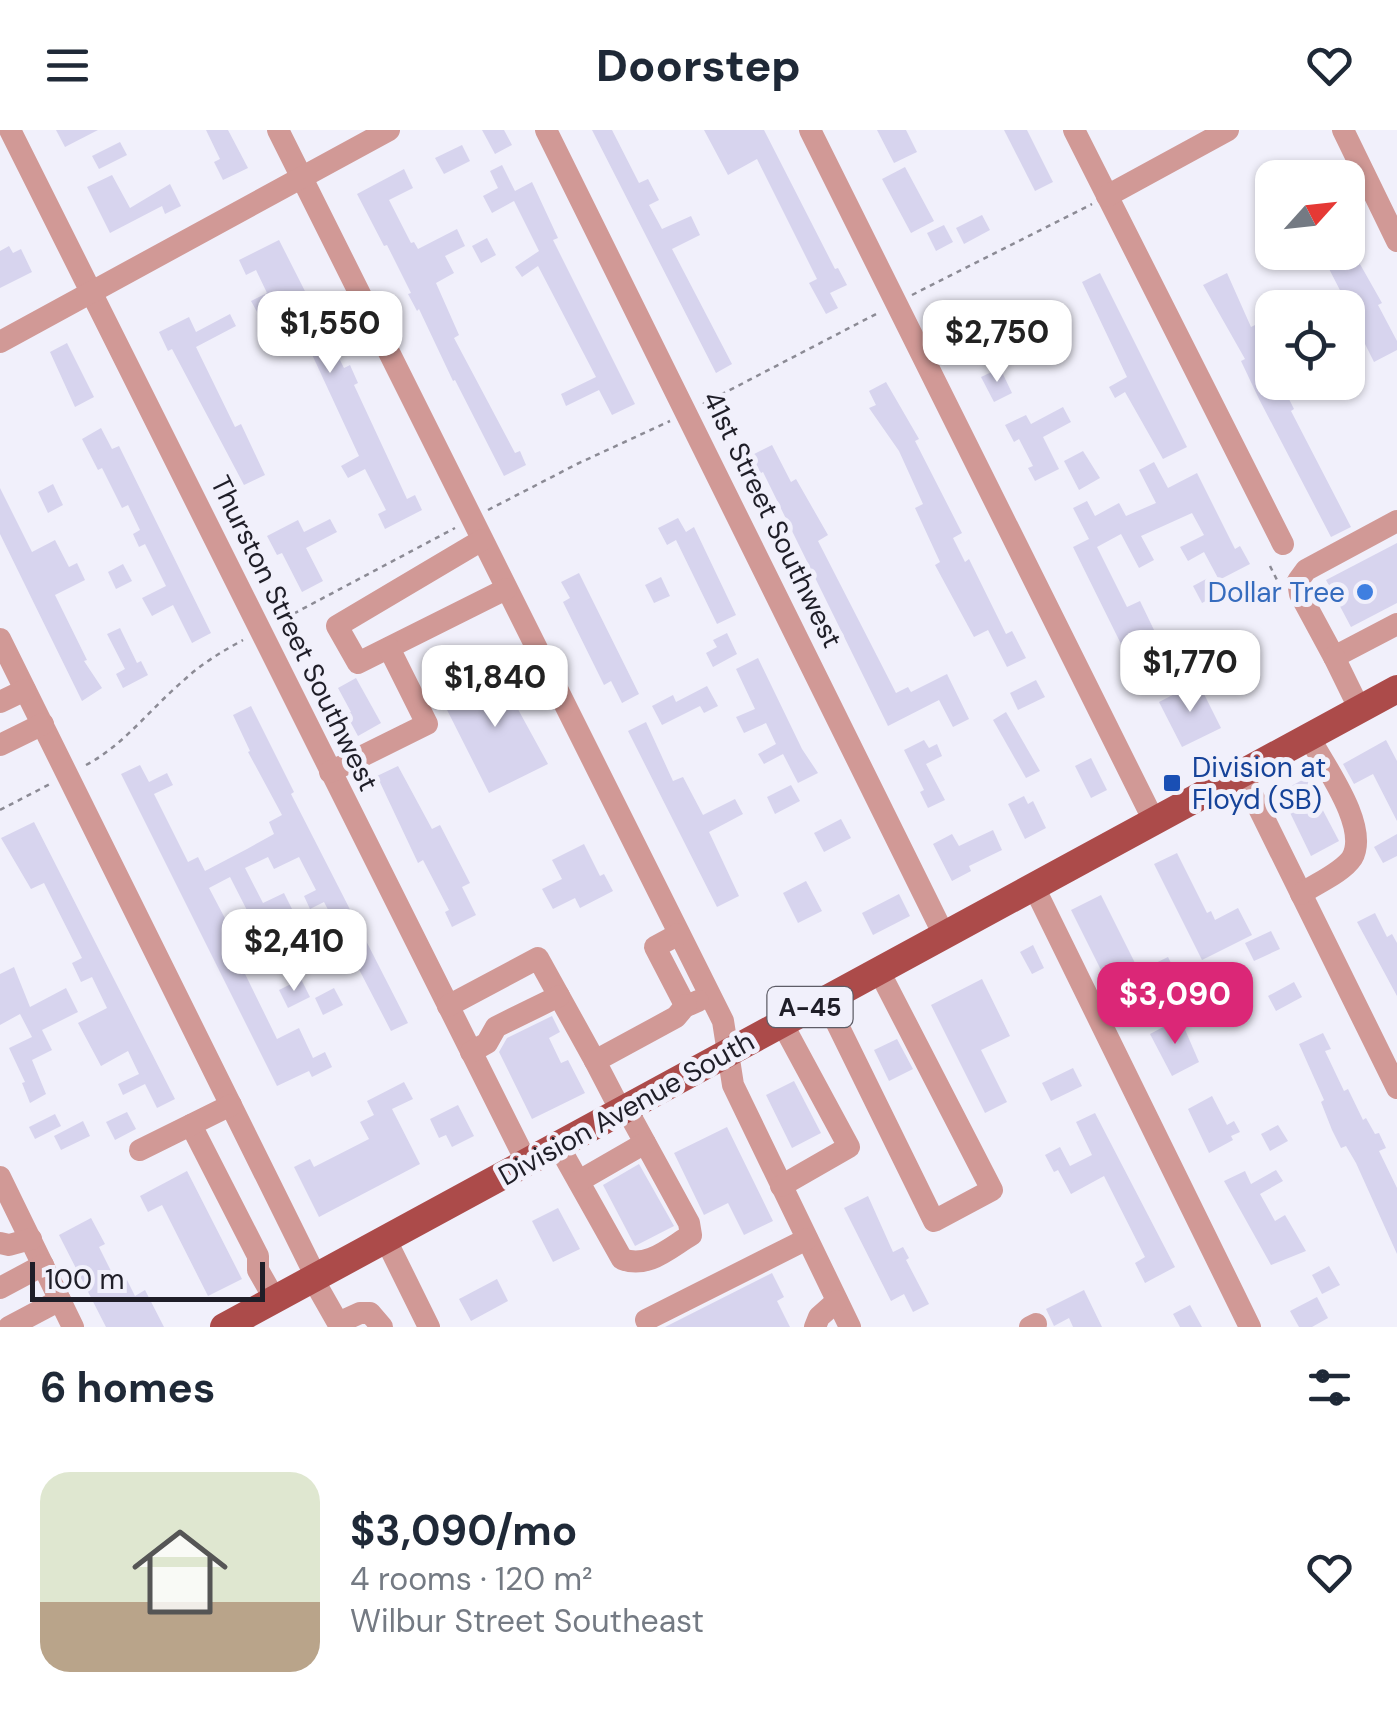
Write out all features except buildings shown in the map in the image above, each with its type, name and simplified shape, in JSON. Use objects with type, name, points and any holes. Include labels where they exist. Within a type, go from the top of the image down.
[{"type":"main road","name":"Division Avenue South","points":[[224,1327],[1397,689]]},
{"type":"street","name":"Thurston Street Southwest","points":[[10,130],[527,1163]]},
{"type":"street","points":[[278,130],[723,1021],[732,1086],[850,1327]]},
{"type":"street","points":[[0,342],[389,130]]},
{"type":"street","name":"41st Street Southwest","points":[[546,130],[944,935]]},
{"type":"street","points":[[810,130],[1154,821]]},
{"type":"street","points":[[1074,130],[1282,544]]},
{"type":"street","points":[[1107,196],[1228,130]]},
{"type":"street","points":[[1343,130],[1397,241]]},
{"type":"street","points":[[1360,710],[1300,594],[1298,581],[1306,570],[1397,521]]},
{"type":"street","points":[[477,530],[336,626],[358,663],[506,589]]},
{"type":"street","points":[[1334,658],[1397,624]]},
{"type":"street","points":[[0,639],[339,1325],[360,1313],[370,1313],[382,1327]]},
{"type":"street","points":[[330,772],[427,724],[389,648]]},
{"type":"street","points":[[0,702],[25,690]]},
{"type":"street","points":[[0,745],[42,724]]},
{"type":"street","points":[[1300,894],[1345,866],[1352,858],[1357,838],[1341,794],[1309,738]]},
{"type":"street","points":[[1242,774],[1397,1088]]},
{"type":"street","points":[[1034,887],[1250,1327]]},
{"type":"street","points":[[684,944],[665,966],[686,1005]]},
{"type":"street","points":[[448,1006],[538,958],[645,1143],[689,1223],[691,1236],[646,1262],[622,1258],[558,1146]]},
{"type":"street","points":[[825,1000],[934,1221],[992,1190],[879,971]]},
{"type":"street","points":[[596,1061],[676,1017],[686,1005],[710,995]]},
{"type":"street","points":[[471,1052],[487,1043],[496,1027],[558,996]]},
{"type":"street","points":[[781,1186],[849,1147],[782,1023]]},
{"type":"street","points":[[140,1150],[231,1106]]},
{"type":"street","points":[[191,1126],[258,1256],[258,1270],[275,1300]]},
{"type":"street","points":[[578,1181],[645,1143]]},
{"type":"street","points":[[213,1169],[252,1148]]},
{"type":"street","points":[[0,1177],[8,1217],[30,1240],[74,1327]]},
{"type":"street","points":[[646,1320],[807,1239]]},
{"type":"street","points":[[0,1243],[10,1246],[30,1240]]},
{"type":"street","points":[[386,1240],[429,1327]]},
{"type":"street","points":[[0,1288],[43,1266]]},
{"type":"street","points":[[9,1327],[60,1300]]},
{"type":"street","points":[[815,1327],[819,1317],[837,1302]]},
{"type":"path","points":[[0,810],[107,754],[212,657],[477,530],[577,464],[688,412],[1107,196]]},
{"type":"place","name":"Dollar Tree","points":[[1365,592]]},
{"type":"place","name":"Division at Floyd (SB)","points":[[1172,783]]}]
